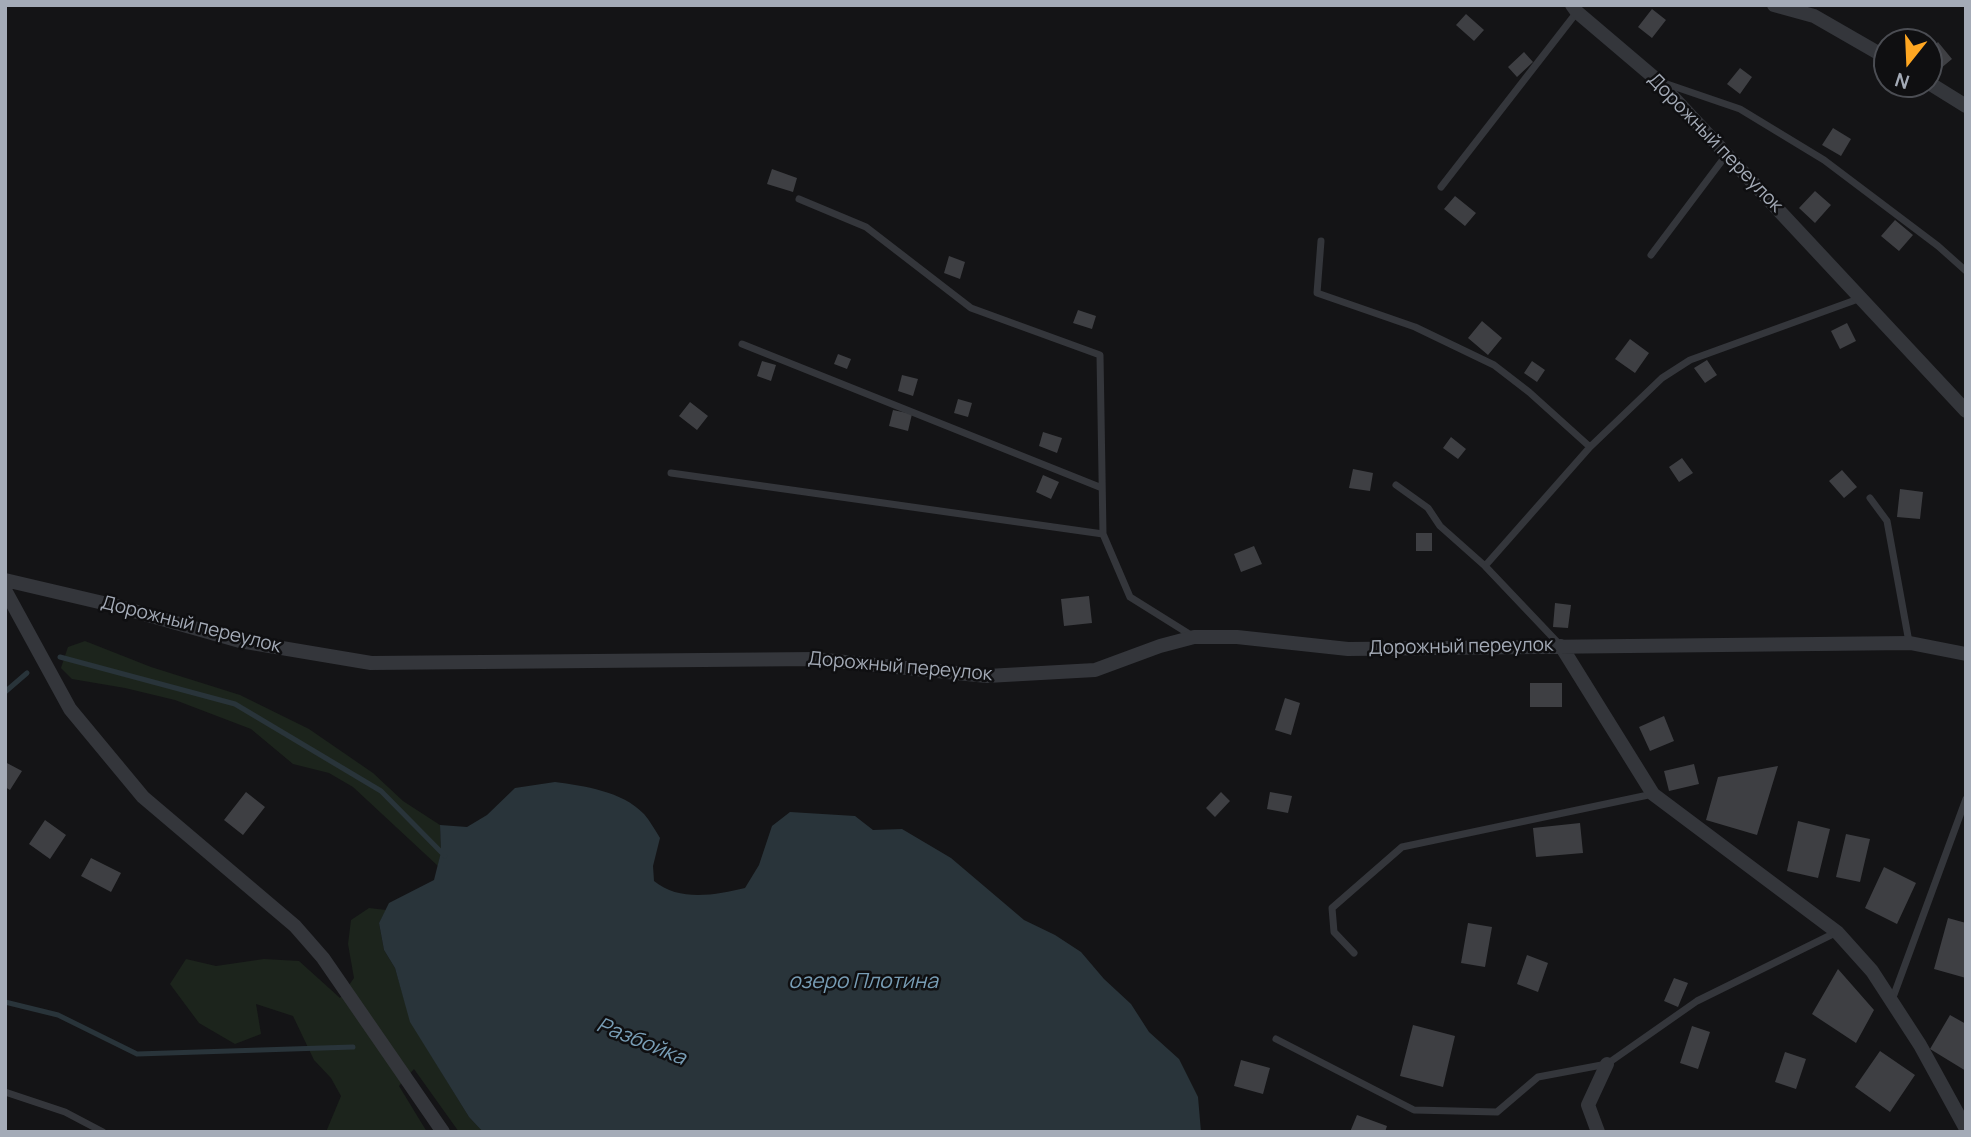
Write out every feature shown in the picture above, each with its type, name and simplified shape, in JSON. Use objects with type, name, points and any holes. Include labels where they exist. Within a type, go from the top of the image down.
[{"type":"street","points":[[1774,5],[1814,16],[1873,50]]},
{"type":"street","name":"Дорожный переулок","points":[[1575,9],[1657,80],[1966,411]]},
{"type":"street","points":[[1943,92],[1966,106]]},
{"type":"street","name":"Дорожный переулок","points":[[5,580],[117,606],[240,641],[371,663],[815,659],[987,676],[1095,670],[1160,646],[1194,637],[1237,637],[1349,649],[1910,643],[1966,654]]},
{"type":"street","points":[[5,590],[70,709],[143,797],[295,926],[324,958],[443,1132]]},
{"type":"street","points":[[1561,646],[1653,794],[1837,932],[1872,971],[1920,1045],[1966,1129]]},
{"type":"street","points":[[1598,1132],[1588,1105],[1607,1063]]},
{"type":"lane","points":[[1441,187],[1575,9]]},
{"type":"lane","points":[[1657,80],[1740,109],[1824,160],[1938,246],[1966,271]]},
{"type":"lane","points":[[1651,255],[1727,154]]},
{"type":"lane","points":[[799,199],[866,227],[971,308],[1100,355],[1103,534],[1130,597],[1194,637]]},
{"type":"lane","points":[[1321,240],[1317,293],[1415,327],[1494,365],[1530,392],[1590,447]]},
{"type":"lane","points":[[1485,566],[1590,447],[1662,378],[1690,360],[1861,298]]},
{"type":"lane","points":[[742,344],[1102,488]]},
{"type":"lane","points":[[671,473],[1103,534]]},
{"type":"lane","points":[[1396,485],[1428,508],[1440,526],[1485,566],[1561,646]]},
{"type":"lane","points":[[1870,498],[1887,520],[1910,643]]},
{"type":"lane","points":[[1354,953],[1334,932],[1332,908],[1402,847],[1653,794]]},
{"type":"lane","points":[[1892,1001],[1966,799]]},
{"type":"lane","points":[[1276,1039],[1414,1110],[1497,1112],[1538,1077],[1607,1063],[1697,1000],[1837,932]]},
{"type":"lane","points":[[5,1092],[65,1112],[103,1132]]},
{"type":"shaded area","points":[[85,641],[151,667],[240,695],[309,729],[373,773],[403,801],[440,825],[441,852],[438,866],[353,787],[329,773],[293,764],[251,729],[175,700],[72,679],[61,668],[68,647]]},
{"type":"shaded area","points":[[369,908],[386,910],[379,923],[384,950],[395,968],[411,1022],[469,1117],[483,1132],[459,1132],[414,1069],[399,1086],[427,1132],[326,1132],[341,1096],[331,1078],[314,1060],[293,1016],[256,1004],[261,1034],[235,1044],[199,1023],[170,984],[186,959],[216,966],[264,959],[299,961],[340,998],[354,978],[348,944],[351,920]]},
{"type":"water","name":"озеро Плотина","points":[[555,782],[602,791],[635,806],[660,838],[653,866],[654,881],[664,888],[686,894],[722,893],[745,888],[759,865],[772,826],[790,812],[855,816],[873,830],[902,829],[951,858],[1024,920],[1081,952],[1104,979],[1131,1004],[1149,1032],[1179,1059],[1198,1097],[1201,1132],[483,1132],[469,1117],[410,1022],[395,968],[384,950],[379,923],[389,903],[434,880],[441,852],[440,825],[467,827],[487,815],[515,788]]},
{"type":"building","points":[[1652,9],[1666,20],[1652,38],[1638,27]]},
{"type":"building","points":[[1466,14],[1484,30],[1474,41],[1456,25]]},
{"type":"building","points":[[1943,48],[1952,59],[1943,66]]},
{"type":"building","points":[[1524,52],[1533,62],[1517,77],[1508,67]]},
{"type":"building","points":[[1740,68],[1752,77],[1740,94],[1727,84]]},
{"type":"building","points":[[1833,128],[1851,139],[1841,156],[1822,145]]},
{"type":"building","points":[[772,169],[797,178],[793,192],[767,184]]},
{"type":"building","points":[[1815,191],[1831,205],[1815,223],[1799,208]]},
{"type":"building","points":[[1455,196],[1476,213],[1465,226],[1444,209]]},
{"type":"building","points":[[1895,220],[1913,235],[1899,251],[1881,236]]},
{"type":"building","points":[[949,256],[965,262],[960,279],[944,273]]},
{"type":"building","points":[[1078,310],[1096,316],[1092,329],[1073,323]]},
{"type":"building","points":[[1482,321],[1502,338],[1488,355],[1468,338]]},
{"type":"building","points":[[1847,323],[1856,341],[1840,349],[1831,331]]},
{"type":"building","points":[[1630,339],[1649,353],[1635,373],[1615,359]]},
{"type":"building","points":[[838,354],[851,359],[847,369],[834,364]]},
{"type":"building","points":[[1707,360],[1717,375],[1705,383],[1694,368]]},
{"type":"building","points":[[762,361],[776,365],[771,381],[757,376]]},
{"type":"building","points":[[1532,361],[1545,370],[1537,382],[1524,373]]},
{"type":"building","points":[[902,375],[918,379],[913,396],[898,391]]},
{"type":"building","points":[[958,399],[972,403],[968,417],[954,413]]},
{"type":"building","points":[[690,402],[708,416],[697,430],[679,416]]},
{"type":"building","points":[[893,410],[912,414],[908,431],[889,426]]},
{"type":"building","points":[[1043,432],[1062,438],[1057,453],[1039,446]]},
{"type":"building","points":[[1451,437],[1466,449],[1458,459],[1443,448]]},
{"type":"building","points":[[1682,458],[1693,473],[1679,482],[1669,467]]},
{"type":"building","points":[[1353,469],[1373,473],[1370,491],[1349,488]]},
{"type":"building","points":[[1842,470],[1857,487],[1844,498],[1829,481]]},
{"type":"building","points":[[1043,475],[1059,482],[1051,499],[1036,492]]},
{"type":"building","points":[[1900,489],[1923,492],[1920,519],[1897,517]]},
{"type":"building","points":[[1416,533],[1432,533],[1432,551],[1416,551]]},
{"type":"building","points":[[1254,546],[1262,564],[1241,572],[1234,554]]},
{"type":"building","points":[[1089,596],[1092,623],[1064,626],[1061,599]]},
{"type":"building","points":[[1555,603],[1571,605],[1568,628],[1553,627]]},
{"type":"building","points":[[1530,683],[1562,683],[1562,707],[1530,707]]},
{"type":"building","points":[[1285,698],[1300,703],[1291,735],[1275,730]]},
{"type":"building","points":[[1664,716],[1674,741],[1650,751],[1639,727]]},
{"type":"building","points":[[5,762],[22,771],[10,790],[5,787]]},
{"type":"building","points":[[1694,764],[1699,784],[1669,791],[1664,771]]},
{"type":"building","points":[[1778,766],[1757,835],[1706,820],[1718,777]]},
{"type":"building","points":[[246,792],[265,807],[243,835],[224,820]]},
{"type":"building","points":[[1221,792],[1230,801],[1215,817],[1206,808]]},
{"type":"building","points":[[1270,792],[1292,796],[1288,813],[1267,809]]},
{"type":"building","points":[[45,820],[66,835],[50,859],[29,844]]},
{"type":"building","points":[[1798,821],[1830,829],[1818,878],[1787,871]]},
{"type":"building","points":[[1580,823],[1583,853],[1536,857],[1533,828]]},
{"type":"building","points":[[1846,834],[1870,839],[1860,882],[1836,877]]},
{"type":"building","points":[[91,858],[121,873],[111,892],[81,876]]},
{"type":"building","points":[[1884,867],[1916,883],[1897,924],[1865,908]]},
{"type":"building","points":[[1948,918],[1966,923],[1966,978],[1934,969]]},
{"type":"building","points":[[1468,923],[1492,927],[1485,967],[1461,963]]},
{"type":"building","points":[[1527,955],[1548,963],[1538,992],[1517,984]]},
{"type":"building","points":[[1838,969],[1874,1010],[1856,1043],[1812,1014]]},
{"type":"building","points":[[1674,978],[1688,983],[1678,1007],[1664,1001]]},
{"type":"building","points":[[1950,1015],[1966,1024],[1966,1071],[1930,1049]]},
{"type":"building","points":[[1413,1025],[1455,1036],[1443,1087],[1400,1076]]},
{"type":"building","points":[[1692,1026],[1710,1032],[1698,1069],[1680,1063]]},
{"type":"building","points":[[1880,1051],[1915,1075],[1890,1112],[1855,1087]]},
{"type":"building","points":[[1785,1052],[1806,1059],[1796,1089],[1775,1082]]},
{"type":"building","points":[[1241,1060],[1270,1068],[1263,1094],[1234,1086]]},
{"type":"building","points":[[1357,1115],[1387,1126],[1385,1132],[1350,1132]]},
{"type":"waterway","points":[[60,657],[235,704],[381,791],[445,856]]},
{"type":"waterway","points":[[5,692],[27,673]]},
{"type":"waterway","name":"Разбойка","points":[[5,1002],[58,1015],[137,1054],[353,1047]]}]
